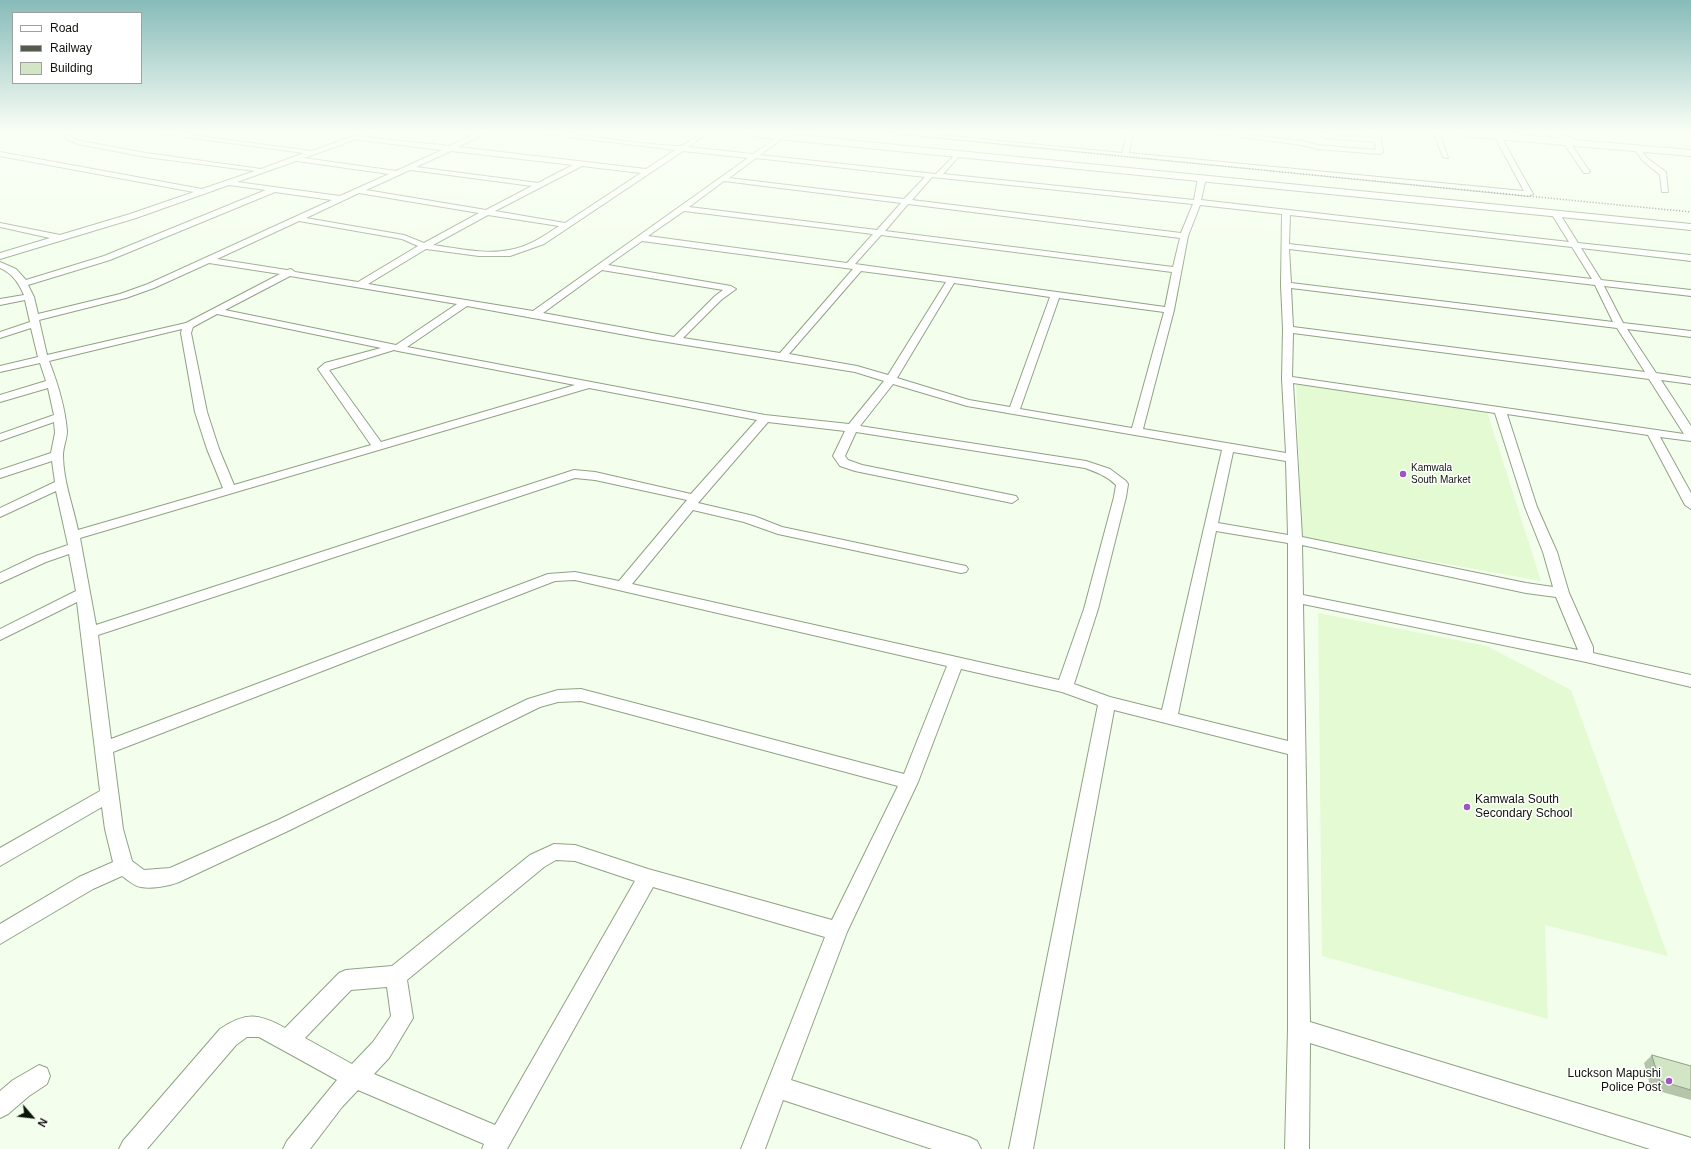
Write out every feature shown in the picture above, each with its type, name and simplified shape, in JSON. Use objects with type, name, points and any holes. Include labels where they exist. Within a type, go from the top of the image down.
[{"type":"street","points":[[172,187],[204,191]]},
{"type":"street","points":[[0,256],[61,238],[216,187]]},
{"type":"street","points":[[254,187],[342,199]]},
{"type":"street","points":[[0,335],[35,321],[123,296],[209,260],[369,187]]},
{"type":"street","points":[[361,284],[425,246],[536,187]]},
{"type":"street","points":[[299,219],[398,236],[425,246],[479,253],[510,253],[541,242],[623,187]]},
{"type":"street","points":[[535,314],[712,187]]},
{"type":"street","points":[[777,187],[1184,236]]},
{"type":"street","points":[[849,266],[877,233],[923,187]]},
{"type":"street","points":[[1037,187],[1691,258]]},
{"type":"street","points":[[1137,432],[1169,310],[1184,236],[1197,203],[1200,187]]},
{"type":"street","points":[[1291,187],[1555,212],[1691,227]]},
{"type":"street","points":[[1453,187],[1529,194],[1525,187]]},
{"type":"street","points":[[23,284],[107,258],[273,190]]},
{"type":"street","points":[[359,191],[565,225]]},
{"type":"street","points":[[681,208],[1178,270]]},
{"type":"street","points":[[1555,212],[1598,282],[1619,324],[1691,437]]},
{"type":"street","points":[[1286,213],[1285,246],[1288,328],[1287,379],[1295,540],[1295,749],[1299,1029],[1297,1149]]},
{"type":"street","points":[[0,225],[61,238]]},
{"type":"street","points":[[642,238],[1055,296],[1169,310]]},
{"type":"street","points":[[1285,246],[1691,293]]},
{"type":"street","points":[[209,260],[291,272],[676,340],[857,369],[891,379],[925,392],[967,403],[1292,458]]},
{"type":"street","points":[[0,265],[13,271],[23,284],[29,297],[43,358],[52,383],[60,416],[61,433],[57,455],[61,484],[74,541],[82,594],[90,632],[114,829],[124,866],[140,879],[172,876],[284,825],[534,703],[558,696],[580,695],[908,782]]},
{"type":"street","points":[[602,267],[731,289],[718,298],[676,340]]},
{"type":"street","points":[[782,356],[859,268]]},
{"type":"street","points":[[0,370],[43,358],[189,325],[291,272]]},
{"type":"street","points":[[951,281],[891,379],[852,428],[839,456],[844,463],[859,468],[1012,499]]},
{"type":"street","points":[[1286,285],[1619,324],[1691,334]]},
{"type":"street","points":[[1014,411],[1055,296]]},
{"type":"street","points":[[0,302],[29,297]]},
{"type":"street","points":[[378,446],[323,369],[330,365],[396,348],[465,303]]},
{"type":"street","points":[[216,311],[396,348],[765,418],[852,428],[1086,465],[1103,470],[1117,478],[1122,484],[1091,609],[1065,687]]},
{"type":"street","points":[[189,325],[186,333],[201,412],[213,449],[230,489]]},
{"type":"street","points":[[1288,328],[1691,381]]},
{"type":"street","points":[[1287,379],[1691,437]]},
{"type":"street","points":[[0,399],[52,383]]},
{"type":"street","points":[[0,578],[41,559],[74,541],[230,489],[589,384]]},
{"type":"street","points":[[1500,410],[1531,507],[1550,552],[1562,592],[1585,648],[1586,657]]},
{"type":"street","points":[[0,438],[60,416]]},
{"type":"street","points":[[623,586],[692,502],[765,418]]},
{"type":"street","points":[[1652,432],[1691,505]]},
{"type":"street","points":[[1169,716],[1228,447]]},
{"type":"street","points":[[0,474],[57,455]]},
{"type":"street","points":[[90,632],[574,474],[595,476],[692,502],[749,519],[778,530],[961,569]]},
{"type":"street","points":[[0,513],[61,484]]},
{"type":"street","points":[[1211,526],[1295,540],[1526,588],[1562,592]]},
{"type":"street","points":[[104,749],[553,577],[575,576],[1065,687],[1107,702],[1169,716],[1295,749]]},
{"type":"street","points":[[0,635],[82,594]]},
{"type":"street","points":[[1295,598],[1586,657],[1691,681]]},
{"type":"street","points":[[753,1149],[837,931],[908,782],[956,662]]},
{"type":"street","points":[[1021,1149],[1107,702]]},
{"type":"street","points":[[0,858],[110,794]]},
{"type":"street","points":[[287,1041],[346,980],[396,976],[537,861],[554,852],[575,853],[648,877],[837,931]]},
{"type":"street","points":[[0,935],[86,883],[124,866]]},
{"type":"street","points":[[131,1149],[228,1037],[241,1027],[254,1024],[356,1078],[497,1144],[648,877]]},
{"type":"street","points":[[295,1149],[334,1099],[356,1078],[381,1050],[402,1018],[396,976]]},
{"type":"street","points":[[1299,1029],[1688,1149]]},
{"type":"street","points":[[0,1106],[21,1088],[39,1076]]},
{"type":"street","points":[[778,1087],[969,1149]]},
{"type":"shaded area","name":"Kamwala South Market","points":[[1296,383],[1487,411],[1541,581],[1302,538]]},
{"type":"shaded area","name":"Kamwala South Secondary School","points":[[1318,613],[1487,646],[1571,690],[1668,956],[1545,925],[1548,1019],[1322,956]]},
{"type":"building","points":[[1652,1055],[1691,1066],[1691,1090],[1660,1081]]},
{"type":"railway","points":[[1432,187],[1691,212]]},
{"type":"place","name":"Kamwala South Market","points":[[1403,474]]},
{"type":"place","name":"Kamwala South Secondary School","points":[[1467,807]]},
{"type":"place","name":"Luckson Mapushi Police Post","points":[[1669,1081]]}]
